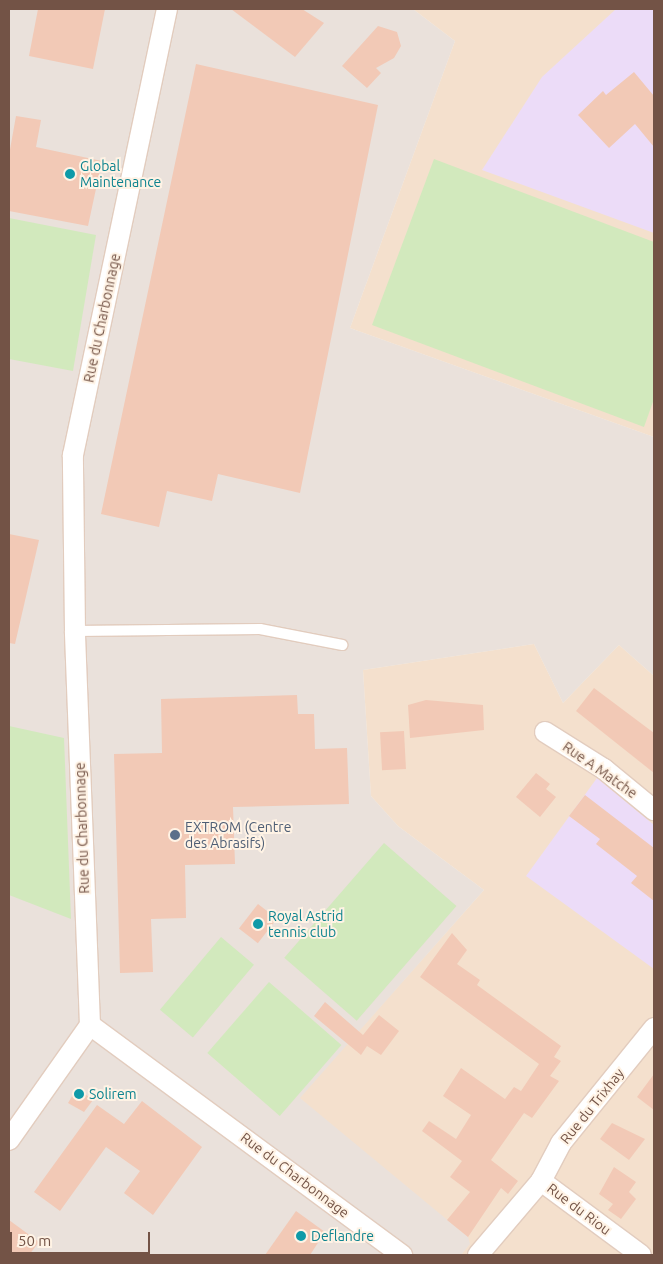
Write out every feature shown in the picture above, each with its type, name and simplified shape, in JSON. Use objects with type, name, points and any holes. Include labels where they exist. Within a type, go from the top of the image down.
[{"type":"street","name":"Rue du Charbonnage","points":[[167,9],[73,455],[75,631],[90,1025],[402,1255]]},
{"type":"street","name":"Rue A Matche","points":[[545,732],[604,770],[654,810]]},
{"type":"street","points":[[9,1140],[90,1025]]},
{"type":"street","name":"Rue du Trixhay","points":[[478,1255],[541,1181],[561,1143],[654,1028]]},
{"type":"street","name":"Rue du Riou","points":[[541,1181],[641,1255]]},
{"type":"lane","points":[[75,631],[260,629],[342,646]]},
{"type":"shaded area","points":[[9,9],[413,9],[455,41],[350,328],[654,437],[654,676],[619,645],[563,703],[534,644],[363,670],[371,796],[398,826],[484,890],[300,1098],[468,1237],[470,1244],[461,1255],[9,1255]]},
{"type":"shaded area","points":[[413,9],[654,9],[654,437],[350,328],[455,41]]},
{"type":"shaded area","points":[[616,9],[654,9],[654,233],[482,170],[542,77]]},
{"type":"shaded area","points":[[534,644],[563,703],[619,645],[654,676],[654,1255],[461,1255],[469,1244],[447,1221],[299,1098],[484,890],[398,826],[371,796],[363,670]]},
{"type":"shaded area","points":[[597,778],[654,825],[654,969],[526,876]]},
{"type":"green space","points":[[434,159],[654,242],[654,399],[644,427],[372,325]]},
{"type":"green space","points":[[9,218],[96,235],[73,371],[9,359]]},
{"type":"green space","points":[[9,726],[64,738],[71,919],[9,895]]},
{"type":"green space","points":[[384,843],[456,906],[357,1021],[284,958]]},
{"type":"green space","points":[[221,937],[254,965],[193,1037],[160,1010]]},
{"type":"green space","points":[[269,982],[341,1045],[280,1116],[207,1053]]},
{"type":"building","points":[[38,9],[105,9],[93,69],[29,56]]},
{"type":"building","points":[[231,9],[302,9],[324,23],[295,57]]},
{"type":"building","points":[[378,26],[397,32],[401,46],[394,58],[376,68],[381,73],[367,88],[342,66]]},
{"type":"building","points":[[196,64],[378,105],[300,493],[218,474],[212,501],[167,491],[159,527],[101,514]]},
{"type":"building","points":[[634,72],[654,96],[654,147],[635,124],[609,148],[578,115],[603,91],[606,95]]},
{"type":"building","points":[[16,116],[41,120],[36,147],[102,161],[88,226],[9,211],[9,155]]},
{"type":"building","points":[[9,534],[39,540],[15,644],[9,643]]},
{"type":"building","points":[[594,688],[654,733],[654,773],[576,711]]},
{"type":"building","name":"EXTROM (Centre des Abrasifs)","points":[[297,695],[298,714],[314,714],[315,749],[347,748],[349,804],[233,807],[235,864],[185,865],[186,918],[151,919],[153,972],[120,973],[114,754],[162,753],[161,699]]},
{"type":"building","points":[[426,700],[483,705],[484,730],[410,738],[408,705]]},
{"type":"building","points":[[404,731],[406,769],[382,770],[380,732]]},
{"type":"building","points":[[536,773],[550,784],[546,789],[556,797],[540,817],[516,797]]},
{"type":"building","points":[[585,795],[654,848],[654,901],[631,883],[637,876],[596,844],[600,839],[569,816]]},
{"type":"building","name":"Royal Astrid tennis club","points":[[258,904],[277,919],[258,943],[239,928]]},
{"type":"building","points":[[452,933],[467,950],[457,964],[480,980],[477,985],[561,1046],[554,1057],[561,1061],[550,1076],[559,1081],[532,1118],[524,1113],[491,1160],[518,1181],[508,1194],[501,1188],[468,1237],[447,1220],[470,1192],[450,1177],[462,1161],[422,1131],[429,1121],[456,1139],[471,1115],[443,1096],[461,1068],[505,1099],[514,1087],[521,1091],[539,1064],[420,977]]},
{"type":"building","points":[[325,1002],[363,1035],[379,1015],[399,1031],[381,1055],[367,1046],[361,1055],[314,1016]]},
{"type":"building","points":[[654,1074],[654,1110],[637,1097]]},
{"type":"building","name":"Solirem","points":[[77,1088],[93,1100],[84,1112],[68,1103]]},
{"type":"building","points":[[142,1101],[202,1147],[153,1215],[124,1193],[140,1171],[106,1147],[60,1211],[34,1192],[97,1105],[124,1124]]},
{"type":"building","points":[[612,1123],[645,1139],[629,1160],[600,1139]]},
{"type":"building","points":[[614,1167],[636,1182],[629,1192],[636,1199],[621,1219],[608,1210],[613,1204],[599,1194]]},
{"type":"building","name":"Deflandre","points":[[296,1211],[325,1232],[310,1255],[265,1255]]},
{"type":"building","points":[[9,1220],[39,1242],[29,1255],[9,1255]]},
{"type":"place","name":"Global Maintenance","points":[[70,174]]},
{"type":"place","name":"EXTROM (Centre des Abrasifs)","points":[[175,835]]},
{"type":"place","name":"Royal Astrid tennis club","points":[[258,924]]},
{"type":"place","name":"Solirem","points":[[79,1094]]},
{"type":"place","name":"Deflandre","points":[[301,1236]]}]
